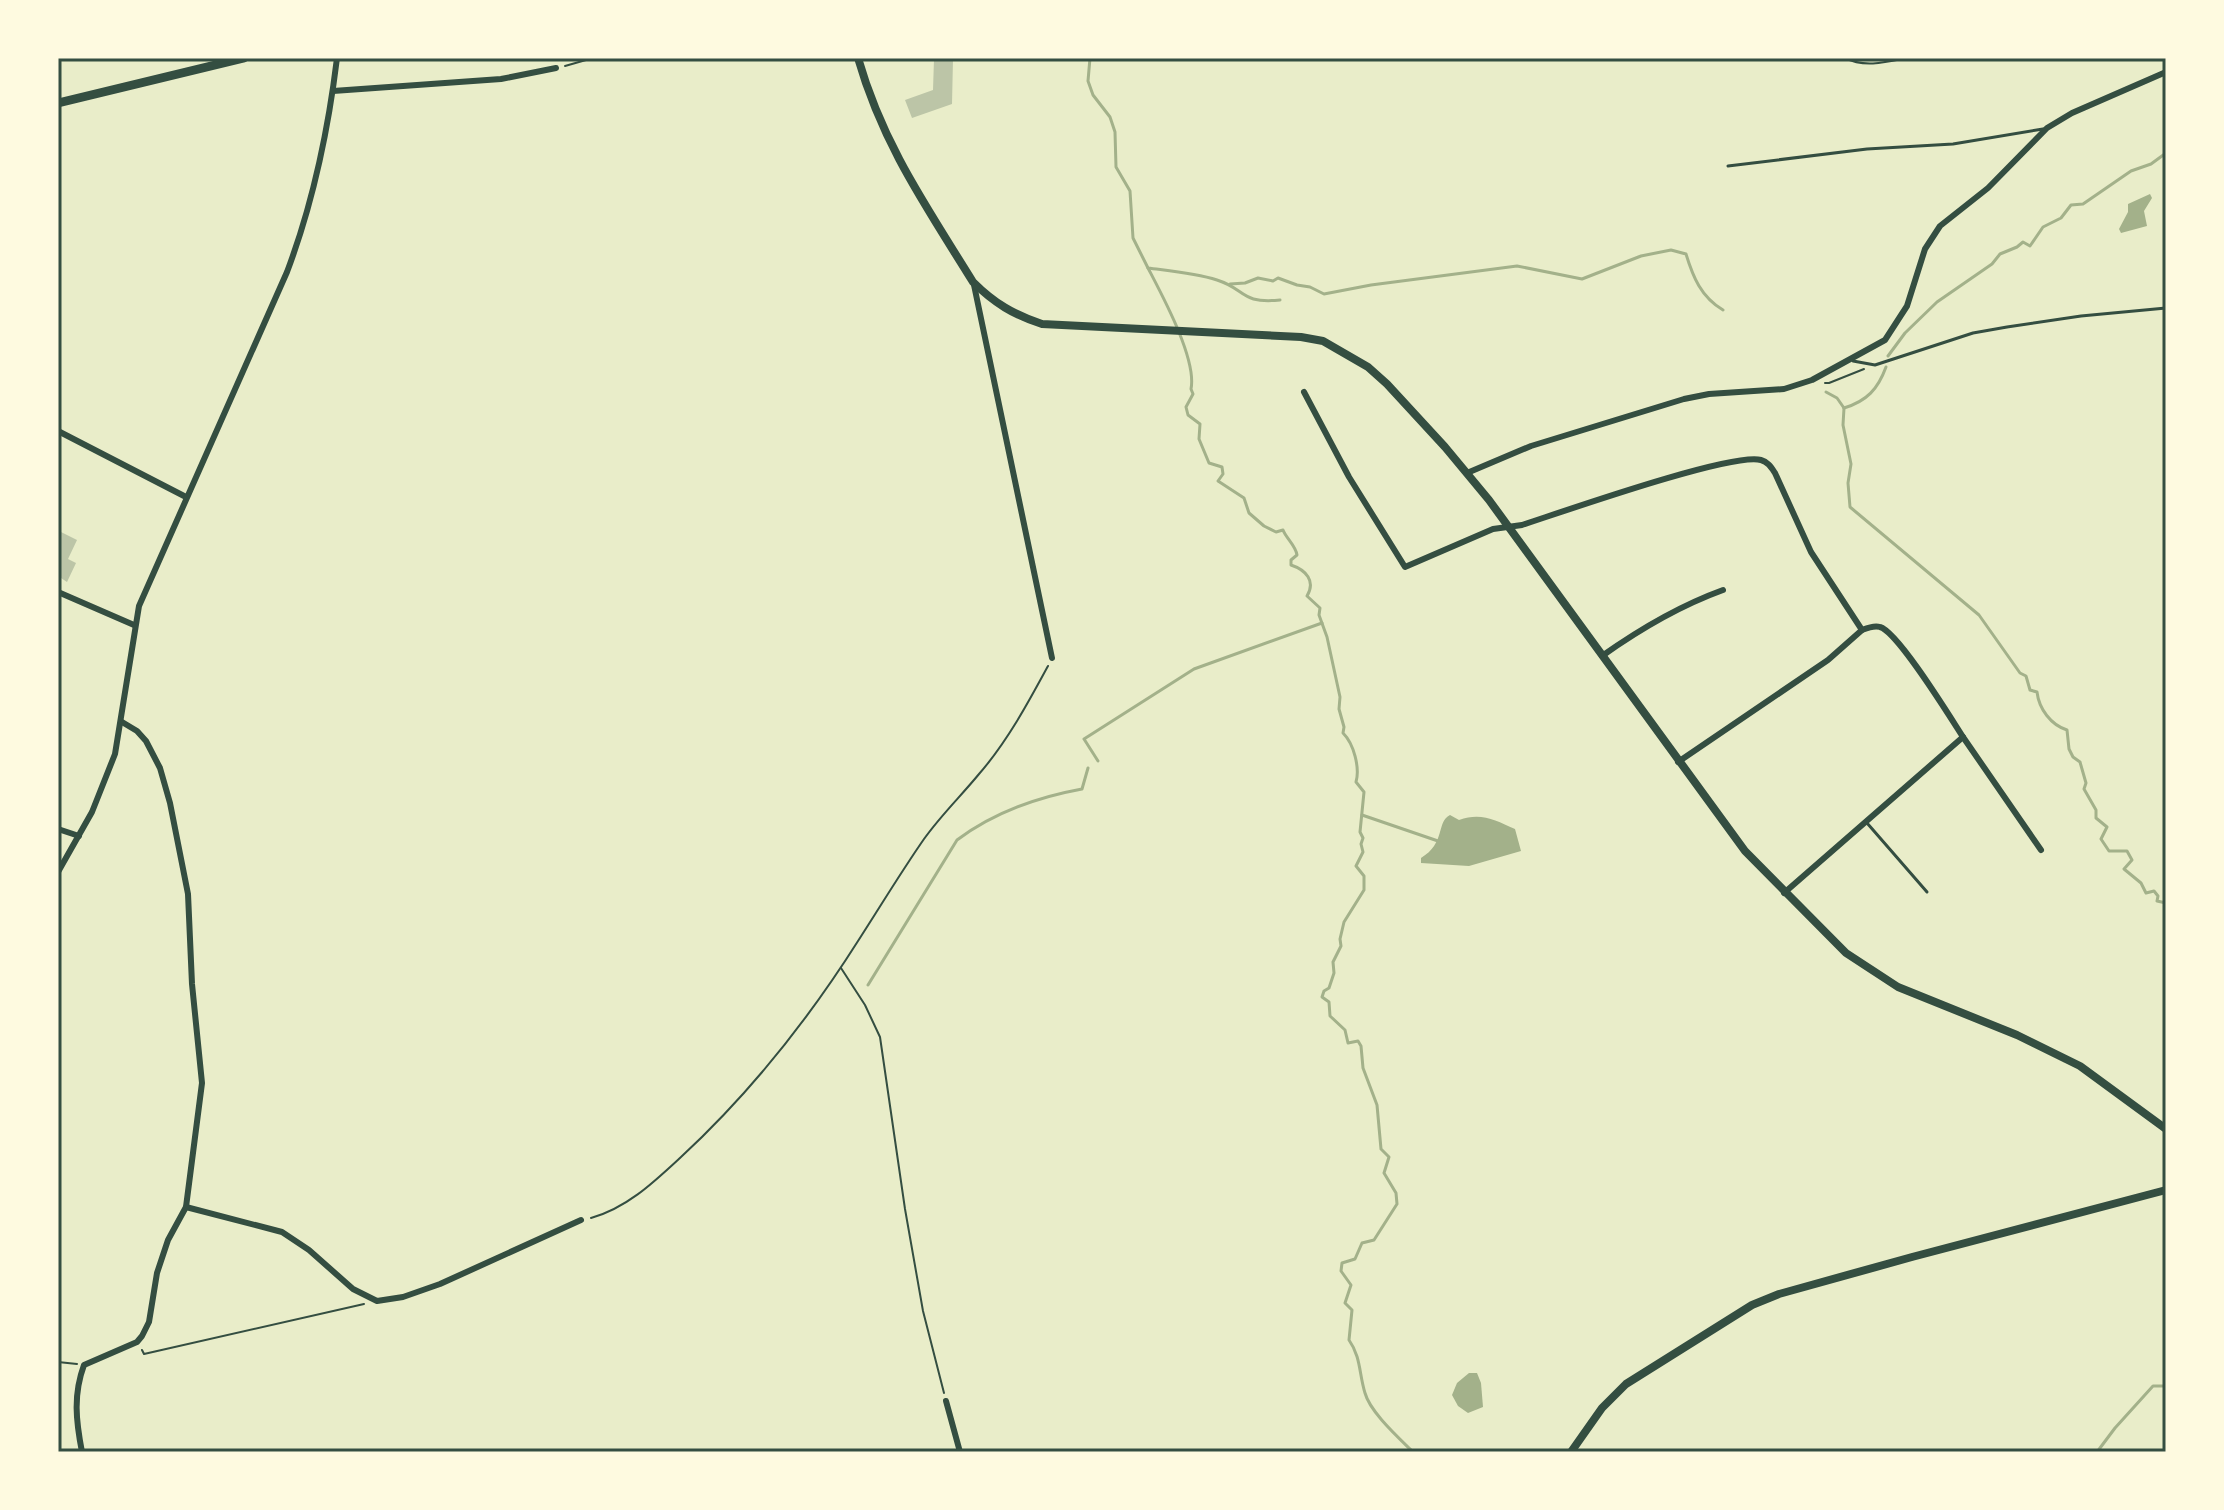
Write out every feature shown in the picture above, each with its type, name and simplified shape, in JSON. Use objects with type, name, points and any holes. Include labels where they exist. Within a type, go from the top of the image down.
[{"type":"main road","points":[[58,103],[244,58]]},
{"type":"street","points":[[58,872],[104,786],[122,722],[139,606],[287,272],[307,217],[337,58]]},
{"type":"street","points":[[858,58],[890,144],[973,282],[989,298],[1005,309],[1042,324],[1301,337],[1323,341],[1345,352],[1387,384],[1467,473],[1745,851],[1846,953],[1875,974],[1912,994],[2052,1051],[2108,1085],[2166,1129]]},
{"type":"street","points":[[333,91],[501,79],[556,68]]},
{"type":"street","points":[[1467,473],[1531,446],[1684,399],[1709,394],[1784,389],[1812,380],[1885,340],[1895,327],[1915,286],[1925,249],[1940,226],[1988,188],[2047,128],[2072,113],[2166,72]]},
{"type":"street","points":[[973,282],[1052,658]]},
{"type":"street","points":[[1304,392],[1349,477],[1405,567],[1493,529],[1522,525],[1723,463],[1759,459],[1775,473],[1811,552],[1862,630]]},
{"type":"street","points":[[58,431],[186,497]]},
{"type":"street","points":[[1602,656],[1667,614],[1723,590]]},
{"type":"street","points":[[58,592],[134,625]]},
{"type":"street","points":[[1678,762],[1828,660],[1862,630],[1876,626],[1888,632],[1917,668],[2041,850]]},
{"type":"street","points":[[82,1452],[75,1404],[77,1383],[84,1365],[137,1342],[149,1322],[157,1273],[168,1240],[186,1207],[202,1083],[192,984],[188,894],[160,768],[146,741],[122,722]]},
{"type":"street","points":[[1784,893],[1963,737]]},
{"type":"street","points":[[58,829],[79,836]]},
{"type":"street","points":[[1571,1452],[1609,1399],[1626,1384],[1752,1305],[1779,1294],[1912,1257],[2166,1190]]},
{"type":"street","points":[[186,1207],[282,1232],[309,1250],[353,1289],[377,1301],[403,1297],[440,1284],[581,1220]]},
{"type":"street","points":[[946,1401],[960,1452]]},
{"type":"lane","points":[[1728,166],[1867,149],[1953,144],[2047,128]]},
{"type":"lane","points":[[1848,360],[1875,365],[1973,333],[2081,316],[2166,308]]},
{"type":"lane","points":[[1866,822],[1927,892]]},
{"type":"path","points":[[556,68],[593,58]]},
{"type":"path","points":[[1845,58],[1852,62],[1879,64],[1907,58]]},
{"type":"path","points":[[1812,380],[1829,383],[1875,365]]},
{"type":"path","points":[[581,1220],[604,1214],[631,1200],[716,1124],[763,1072],[840,968],[941,815],[998,750],[1052,658]]},
{"type":"path","points":[[840,968],[865,1005],[880,1037],[923,1311],[946,1401]]},
{"type":"path","points":[[144,1354],[377,1301]]},
{"type":"path","points":[[58,1362],[84,1365]]},
{"type":"shaded area","points":[[2150,194],[2152,198],[2144,211],[2147,226],[2121,233],[2119,229],[2128,212],[2128,204]]},
{"type":"shaded area","points":[[1450,815],[1459,820],[1488,818],[1515,829],[1521,851],[1469,866],[1421,863],[1421,858],[1434,846],[1443,823]]},
{"type":"shaded area","points":[[1469,1373],[1477,1373],[1483,1407],[1468,1413],[1458,1406],[1452,1395],[1457,1383]]},
{"type":"building","points":[[934,59],[953,59],[952,104],[912,118],[905,100],[933,90]]},
{"type":"building","points":[[61,532],[77,540],[68,559],[76,563],[67,582],[58,576],[58,537]]},
{"type":"waterway","points":[[1090,58],[1088,81],[1093,95],[1110,117],[1115,132],[1116,167],[1130,191],[1133,238],[1148,268],[1217,280],[1257,300],[1280,300]]},
{"type":"waterway","points":[[1888,356],[1905,333],[1937,302],[1992,264],[2000,254],[2023,242],[2030,246],[2043,227],[2061,218],[2071,205],[2083,204],[2131,171],[2151,164],[2166,153]]},
{"type":"waterway","points":[[1230,284],[1258,278],[1273,281],[1278,278],[1324,294],[1517,266],[1582,279],[1641,256],[1671,250],[1686,254],[1699,286],[1723,310]]},
{"type":"waterway","points":[[1148,268],[1184,345],[1193,394],[1186,407],[1188,415],[1200,424],[1199,439],[1209,463],[1222,467],[1223,474],[1218,481],[1244,498],[1249,513],[1264,526],[1276,532],[1283,530],[1297,555],[1291,560],[1291,565],[1305,573],[1310,581],[1307,596],[1320,608],[1319,615],[1340,697],[1343,733],[1355,756],[1356,782],[1364,792],[1360,832],[1363,852],[1356,866],[1364,876],[1364,890],[1344,922],[1341,946],[1333,962],[1334,973],[1322,997],[1329,1002],[1330,1016],[1345,1030],[1348,1043],[1358,1041],[1361,1046],[1363,1068],[1377,1105],[1381,1149],[1389,1157],[1384,1173],[1396,1193],[1397,1204],[1374,1240],[1362,1243],[1355,1259],[1342,1263],[1341,1271],[1351,1285],[1345,1303],[1352,1310],[1349,1340],[1358,1359],[1368,1400],[1413,1452]]},
{"type":"waterway","points":[[1844,408],[1871,393],[1886,367]]},
{"type":"waterway","points":[[1826,392],[1837,398],[1844,408]]},
{"type":"waterway","points":[[1844,408],[1843,425],[1851,464],[1848,483],[1850,507],[1979,615],[2020,673],[2026,676],[2030,690],[2037,692],[2047,716],[2067,730],[2069,749],[2080,762],[2086,783],[2084,789],[2096,810],[2096,818],[2107,827],[2101,839],[2109,851],[2127,851],[2132,860],[2124,869],[2141,883],[2146,893],[2154,891],[2157,901],[2166,903]]},
{"type":"waterway","points":[[1098,761],[1084,739],[1194,669],[1322,623]]},
{"type":"waterway","points":[[868,985],[957,840],[1016,807],[1082,789],[1088,768]]},
{"type":"waterway","points":[[1362,815],[1438,841]]},
{"type":"waterway","points":[[2097,1452],[2153,1386],[2166,1386]]}]
